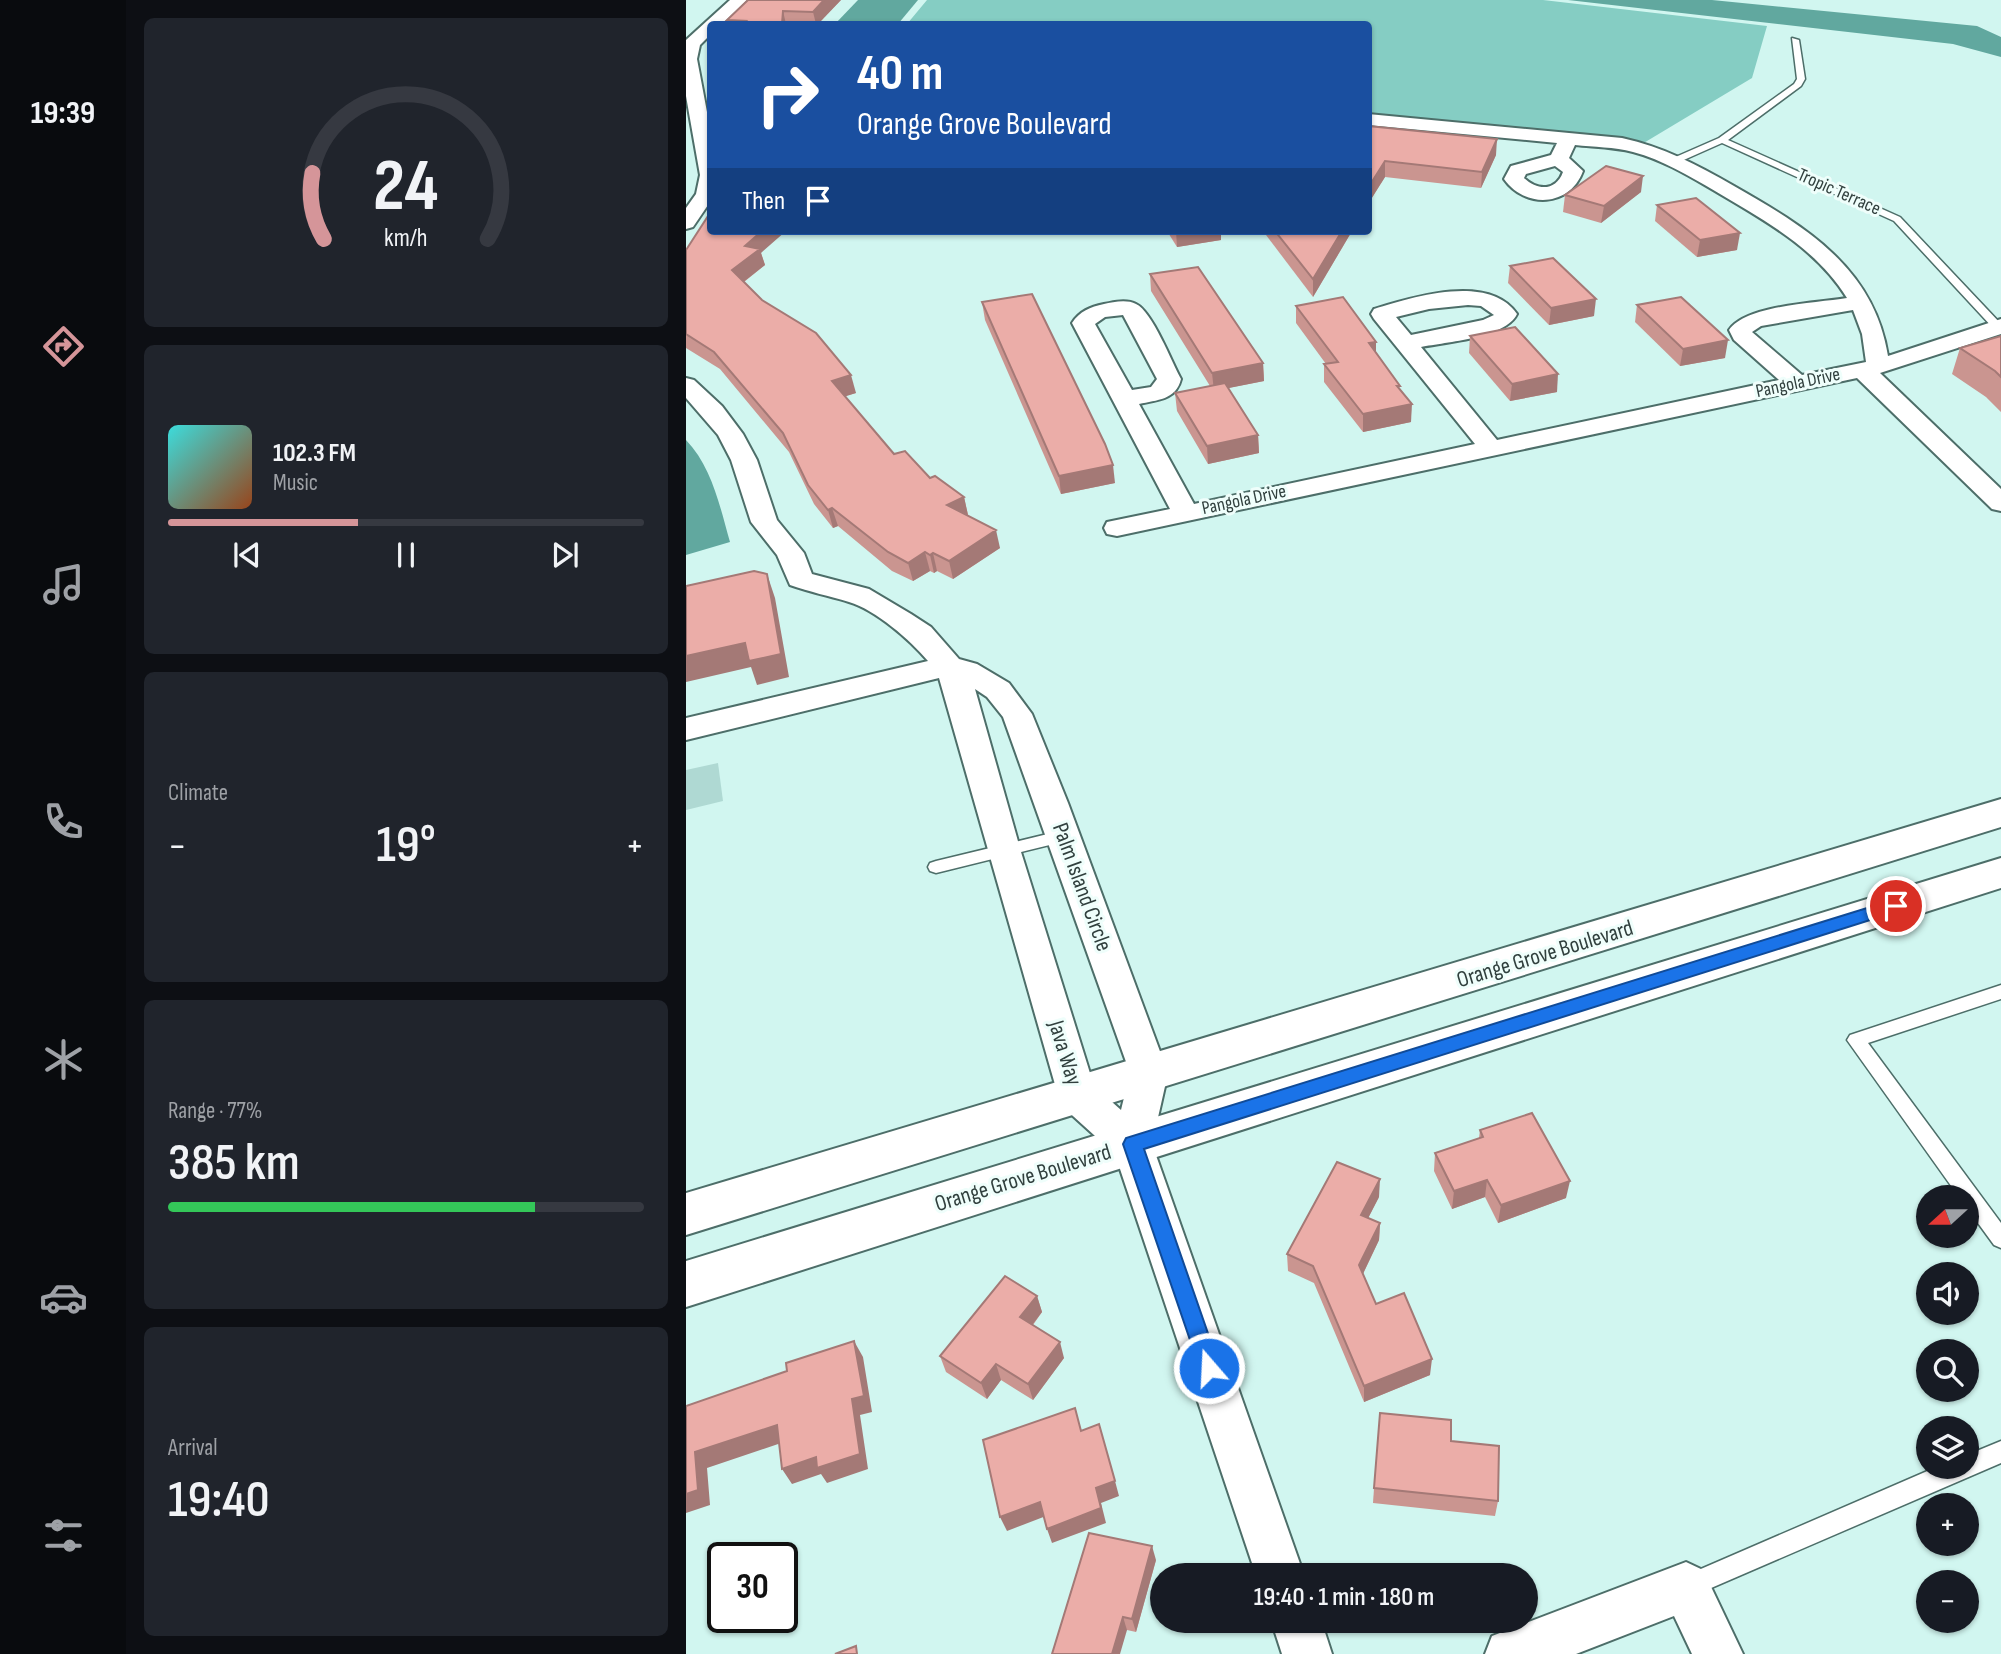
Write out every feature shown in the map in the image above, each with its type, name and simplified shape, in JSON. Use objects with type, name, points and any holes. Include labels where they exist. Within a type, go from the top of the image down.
[{"type":"street","points":[[716,21],[739,0]]},
{"type":"street","points":[[707,30],[692,44],[688,59],[694,133],[707,167]]},
{"type":"street","points":[[1372,119],[1643,147],[1770,214],[1814,245],[1845,276],[1874,330],[1875,367],[1917,425],[2001,503]]},
{"type":"street","points":[[1559,159],[1569,138]]},
{"type":"street","points":[[686,223],[707,189]]},
{"type":"street","points":[[1796,383],[1742,335],[1740,330],[1744,325],[1754,320],[1861,302]]},
{"type":"street","name":"Tropic Terrace","points":[[1875,367],[1999,327]]},
{"type":"street","points":[[1406,343],[1490,447]]},
{"type":"street","points":[[1875,367],[2001,475]]},
{"type":"street","name":"Pangola Drive","points":[[1117,528],[1875,367]]},
{"type":"street","name":"Palm Island Circle","points":[[686,385],[713,411],[730,434],[744,460],[764,522],[790,553],[800,579],[827,589],[859,594],[920,634],[948,666],[966,671],[998,690],[1017,714],[1149,1073]]},
{"type":"street","points":[[1124,399],[1186,513]]},
{"type":"street","points":[[686,729],[948,666]]},
{"type":"street","name":"Java Way","points":[[948,666],[958,684],[1004,852],[1077,1095],[1132,1144],[1276,1563]]},
{"type":"street","name":"Orange Grove Boulevard","points":[[686,1214],[2001,813]]},
{"type":"street","name":"Orange Grove Boulevard","points":[[686,1284],[2001,873]]},
{"type":"street","points":[[1132,1144],[1149,1073]]},
{"type":"street","points":[[1510,1654],[1686,1587],[1717,1654]]},
{"type":"street","points":[[1300,1633],[1307,1654]]},
{"type":"lane","points":[[1674,161],[1722,140],[1797,86],[1801,79],[1795,40]]},
{"type":"lane","name":"Tropic Terrace","points":[[1722,140],[1898,219],[1999,327]]},
{"type":"lane","points":[[936,867],[1064,836]]},
{"type":"lane","points":[[2001,992],[1856,1040],[2001,1239]]},
{"type":"lane","points":[[1979,1461],[2001,1452]]},
{"type":"lane","points":[[1686,1587],[1937,1479]]},
{"type":"shaded area","points":[[858,0],[918,0],[900,21],[838,21]]},
{"type":"shaded area","points":[[927,0],[1543,0],[1767,26],[1752,78],[1642,144],[1372,114],[1372,21],[910,21]]},
{"type":"shaded area","points":[[1568,0],[1712,0],[1977,26],[2001,37],[2001,57],[1953,44]]},
{"type":"shaded area","points":[[686,440],[709,475],[730,542],[686,555]]},
{"type":"shaded area","points":[[718,763],[723,801],[686,810],[686,770]]},
{"type":"building","points":[[748,0],[824,0],[813,12],[783,11],[782,21],[727,20]]},
{"type":"building","points":[[1372,126],[1497,139],[1482,172],[1385,161],[1372,182]]},
{"type":"building","points":[[1606,166],[1643,176],[1604,206],[1565,195]]},
{"type":"building","points":[[1696,198],[1740,233],[1700,240],[1657,205]]},
{"type":"building","points":[[707,218],[707,235],[757,235],[745,246],[760,249],[732,270],[762,300],[816,333],[851,375],[832,381],[894,454],[905,451],[930,478],[935,476],[964,497],[947,505],[996,530],[949,561],[925,552],[908,563],[888,552],[832,508],[828,510],[808,485],[783,433],[714,352],[686,334],[686,250]]},
{"type":"building","points":[[1278,235],[1340,235],[1313,279]]},
{"type":"building","points":[[1553,258],[1596,299],[1551,308],[1510,266]]},
{"type":"building","points":[[1198,267],[1263,363],[1212,373],[1150,274]]},
{"type":"building","points":[[1032,294],[1113,465],[1059,476],[982,302]]},
{"type":"building","points":[[1343,297],[1376,342],[1369,343],[1412,404],[1363,414],[1324,364],[1338,362],[1296,306]]},
{"type":"building","points":[[1681,297],[1728,340],[1683,349],[1637,305]]},
{"type":"building","points":[[1515,327],[1558,374],[1512,384],[1470,336]]},
{"type":"building","points":[[2001,336],[2001,377],[1960,348]]},
{"type":"building","points":[[1225,383],[1258,435],[1207,446],[1175,393]]},
{"type":"building","points":[[754,571],[767,574],[781,654],[749,661],[745,643],[686,656],[686,586]]},
{"type":"building","points":[[1532,1113],[1570,1181],[1501,1205],[1487,1180],[1454,1191],[1435,1153],[1483,1137],[1480,1130]]},
{"type":"building","points":[[1337,1162],[1380,1179],[1361,1215],[1380,1223],[1359,1265],[1376,1304],[1404,1293],[1432,1359],[1364,1386],[1313,1266],[1287,1254]]},
{"type":"building","points":[[1005,1276],[1037,1296],[1020,1317],[1060,1342],[1028,1384],[996,1364],[981,1383],[940,1356]]},
{"type":"building","points":[[854,1341],[864,1396],[852,1399],[860,1454],[817,1468],[816,1457],[782,1469],[777,1425],[695,1452],[698,1490],[686,1494],[686,1406],[787,1371],[786,1363]]},
{"type":"building","points":[[1075,1408],[1081,1431],[1099,1424],[1115,1481],[1096,1488],[1101,1508],[1047,1529],[1040,1502],[1000,1517],[983,1440]]},
{"type":"building","points":[[1380,1413],[1451,1420],[1451,1441],[1499,1446],[1498,1501],[1374,1488]]},
{"type":"building","points":[[1089,1533],[1152,1546],[1132,1619],[1123,1617],[1112,1654],[1052,1654]]},
{"type":"building","points":[[856,1646],[857,1654],[835,1654]]},
{"type":"route","points":[[1209,1368],[1132,1144],[1896,906]]}]
